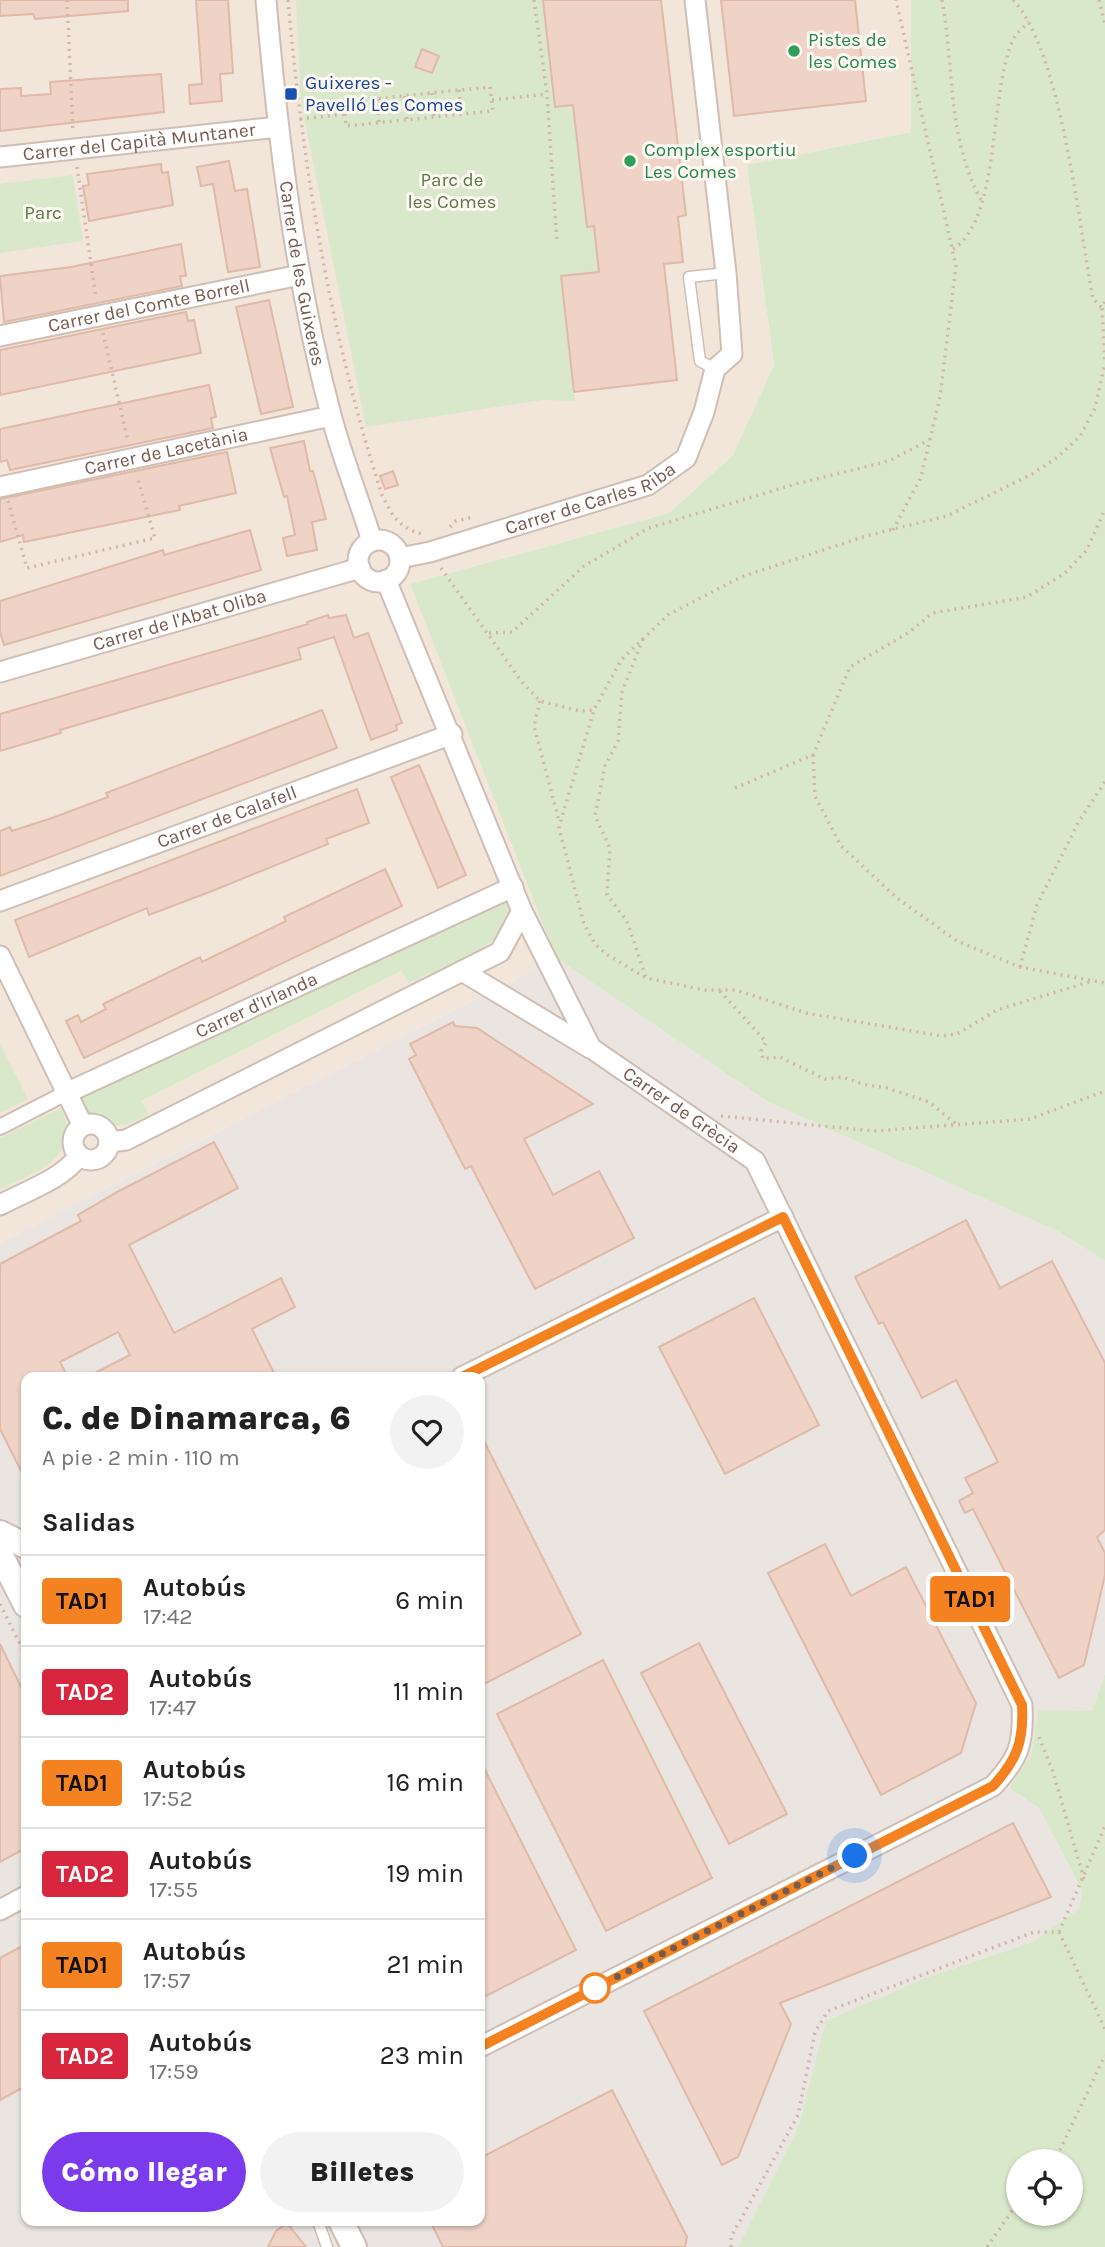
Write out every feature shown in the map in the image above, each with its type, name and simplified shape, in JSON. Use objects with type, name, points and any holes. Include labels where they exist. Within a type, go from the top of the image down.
[{"type":"street","name":"Carrer de les Guixeres","points":[[266,0],[278,127],[300,275],[331,416],[372,541]]},
{"type":"street","name":"Carrer de Carles Riba","points":[[400,558],[430,543],[648,485],[686,458],[704,412],[715,369],[732,354],[726,273],[695,0]]},
{"type":"street","name":"Carrer del Capità Muntaner","points":[[0,157],[278,127]]},
{"type":"street","name":"Carrer del Comte Borrell","points":[[0,336],[300,275]]},
{"type":"street","name":"Carrer de Lacetània","points":[[2,486],[331,416]]},
{"type":"street","points":[[372,541],[389,542],[400,558],[396,572],[386,580],[369,579],[360,568],[361,551],[372,541]]},
{"type":"street","name":"Carrer de l'Abat Oliba","points":[[0,672],[360,568]]},
{"type":"street","points":[[109,1142],[126,1140],[500,952],[522,911],[452,734],[386,580]]},
{"type":"street","name":"Carrer de Calafell","points":[[0,901],[452,734]]},
{"type":"street","name":"Carrer d'Irlanda","points":[[0,1127],[64,1094],[513,887]]},
{"type":"street","name":"Carrer de Grècia","points":[[522,911],[591,1048]]},
{"type":"street","points":[[0,956],[64,1094],[83,1126]]},
{"type":"street","name":"Carrer de Grècia","points":[[462,971],[591,1048],[755,1161],[1022,1705],[1023,1721],[1019,1751],[1011,1767],[993,1786],[485,2044]]},
{"type":"street","points":[[83,1126],[98,1126],[107,1134],[107,1151],[100,1158],[90,1160],[79,1156],[73,1146],[73,1138],[83,1126]]},
{"type":"street","points":[[0,1205],[72,1166],[79,1156]]},
{"type":"street","points":[[472,1372],[783,1217]]},
{"type":"street","points":[[0,1543],[21,1545]]},
{"type":"street","points":[[0,1543],[21,1564]]},
{"type":"street","points":[[0,1543],[21,1593]]},
{"type":"street","points":[[0,1910],[21,1899]]},
{"type":"street","points":[[344,2226],[354,2247]]},
{"type":"street","points":[[361,2226],[371,2247]]},
{"type":"lane","points":[[715,369],[700,361],[689,276],[726,273]]},
{"type":"lane","points":[[319,2226],[327,2247]]},
{"type":"path","points":[[2,486],[27,568],[155,538],[132,458],[99,316],[74,149],[67,0]]},
{"type":"path","points":[[288,0],[300,120],[336,332],[364,441],[382,495],[393,518],[430,543],[521,681],[540,701],[580,712],[594,710]]},
{"type":"path","points":[[534,0],[547,94],[557,243]]},
{"type":"path","points":[[893,530],[921,477],[940,397],[956,266],[896,0]]},
{"type":"path","points":[[942,0],[948,32],[951,104],[964,159],[982,202]]},
{"type":"path","points":[[1013,0],[1029,22],[1040,45],[1056,95],[1093,299],[1102,307]]},
{"type":"path","points":[[1099,0],[1105,24]]},
{"type":"path","points":[[952,249],[961,244],[979,218],[1000,92],[1014,37],[1029,22]]},
{"type":"path","points":[[490,87],[493,111],[346,126],[344,102],[432,93],[490,87]]},
{"type":"path","points":[[459,90],[462,114]]},
{"type":"path","points":[[432,93],[434,117]]},
{"type":"path","points":[[492,100],[547,94]]},
{"type":"path","points":[[405,96],[407,120]]},
{"type":"path","points":[[377,99],[379,122]]},
{"type":"path","points":[[300,120],[345,114]]},
{"type":"path","points":[[559,828],[594,710],[621,660],[681,607],[741,577],[947,516],[1058,457],[1080,436],[1099,394],[1105,362],[1102,307],[1105,302]]},
{"type":"path","points":[[489,633],[512,632],[584,566],[649,528],[792,485],[889,461],[929,440]]},
{"type":"path","points":[[1105,509],[1087,550],[1065,573],[1027,597],[933,613],[908,633],[850,667],[813,755],[815,796],[841,846],[897,898],[957,941],[1020,967],[1105,983]]},
{"type":"path","points":[[440,530],[456,521],[473,517]]},
{"type":"path","points":[[644,638],[622,692],[618,741],[606,766],[595,816],[610,848],[607,895],[627,921],[646,978]]},
{"type":"path","points":[[540,701],[534,726],[559,809],[559,828],[584,924],[595,944],[646,978],[720,991],[750,993],[806,1013],[943,1036],[957,1034],[997,1010],[1089,982]]},
{"type":"path","points":[[735,788],[813,755]]},
{"type":"path","points":[[1020,967],[1037,905],[1083,814],[1105,782]]},
{"type":"path","points":[[720,991],[766,1042],[761,1051],[763,1059],[780,1057],[825,1079],[844,1077],[929,1102],[956,1124]]},
{"type":"path","points":[[684,1112],[874,1131],[1030,1119],[1105,1091]]},
{"type":"path","points":[[0,1604],[21,1646]]},
{"type":"path","points":[[1023,1721],[1039,1737],[1053,1772],[1084,1879]]},
{"type":"path","points":[[1059,1932],[1105,1826]]},
{"type":"path","points":[[731,2247],[731,2237],[798,2115],[815,2032],[828,2011],[1034,1932],[1059,1932]]},
{"type":"path","points":[[1059,1932],[1105,2029]]},
{"type":"path","points":[[1060,2149],[1105,2055]]},
{"type":"path","points":[[987,2247],[1006,2219]]},
{"type":"shaded area","points":[[0,0],[911,0],[911,132],[747,165],[774,365],[733,455],[669,513],[410,584],[556,958],[0,1243]]},
{"type":"shaded area","points":[[556,958],[768,1102],[1059,1232],[1105,1261],[1105,1673],[1092,1711],[1038,1711],[1031,1755],[1009,1788],[1039,1808],[1082,1891],[1080,1910],[1032,1942],[925,1978],[827,2021],[799,2125],[738,2247],[0,2247],[0,1243]]},
{"type":"green space","name":"Parc de les Comes","points":[[296,0],[543,0],[555,106],[573,105],[587,227],[594,226],[599,272],[561,277],[575,401],[542,400],[366,427],[301,102]]},
{"type":"green space","points":[[911,0],[1105,0],[1105,1261],[1059,1232],[768,1102],[556,958],[410,584],[669,513],[733,455],[774,365],[747,165],[911,132]]},
{"type":"green space","name":"Parc","points":[[73,175],[83,241],[0,253],[0,184]]},
{"type":"green space","points":[[507,895],[511,911],[506,926],[478,951],[409,983],[401,971],[141,1101],[149,1114],[138,1120],[128,1124],[110,1125],[94,1117],[78,1100]]},
{"type":"green space","points":[[0,1044],[28,1099],[0,1113]]},
{"type":"green space","points":[[61,1108],[66,1125],[66,1139],[61,1151],[41,1169],[0,1189],[0,1138]]},
{"type":"green space","points":[[1105,1673],[1105,2247],[738,2247],[799,2125],[826,2021],[925,1978],[1032,1942],[1079,1909],[1082,1891],[1039,1808],[1009,1788],[1031,1755],[1038,1710],[1092,1711]]},
{"type":"building","points":[[0,0],[128,0],[128,11],[35,19],[33,14],[0,16]]},
{"type":"building","points":[[196,0],[228,0],[233,73],[220,74],[222,101],[190,104],[189,85],[202,84]]},
{"type":"building","name":"Complex esportiu Les Comes","points":[[543,0],[661,0],[686,215],[678,217],[683,262],[664,264],[677,380],[574,392],[561,276],[599,272],[594,226],[587,227],[573,105],[555,107]]},
{"type":"building","name":"Pistes de les Comes","points":[[721,0],[855,0],[866,101],[734,116]]},
{"type":"building","points":[[422,49],[439,56],[432,73],[415,67]]},
{"type":"building","points":[[161,74],[164,112],[0,131],[0,89],[21,88],[21,96],[51,94],[50,82]]},
{"type":"building","points":[[229,161],[235,191],[247,189],[260,267],[228,272],[213,184],[201,186],[197,167]]},
{"type":"building","points":[[161,164],[162,173],[168,172],[173,205],[89,221],[83,186],[89,185],[87,174]]},
{"type":"building","points":[[181,244],[186,276],[180,276],[182,286],[4,322],[0,276],[71,267]]},
{"type":"building","points":[[269,300],[293,407],[261,414],[236,307]]},
{"type":"building","points":[[186,312],[188,321],[194,320],[201,353],[0,395],[0,350]]},
{"type":"building","points":[[209,385],[216,417],[211,418],[213,428],[10,470],[7,460],[0,462],[0,429]]},
{"type":"building","points":[[304,441],[310,471],[313,471],[326,519],[312,522],[317,550],[287,556],[283,538],[295,535],[287,496],[284,497],[270,448]]},
{"type":"building","points":[[227,452],[236,493],[179,506],[180,510],[24,542],[23,535],[0,542],[0,499]]},
{"type":"building","points":[[393,471],[398,485],[385,489],[380,476]]},
{"type":"building","points":[[250,530],[261,570],[4,645],[0,632],[0,601],[163,550],[164,555]]},
{"type":"building","points":[[328,615],[329,618],[346,615],[354,638],[368,633],[402,723],[396,725],[397,730],[371,740],[334,637],[298,648],[301,659],[60,730],[61,733],[0,751],[0,714],[308,624],[307,622]]},
{"type":"building","points":[[322,710],[337,748],[0,876],[0,831],[10,827],[12,831],[108,797],[106,793]]},
{"type":"building","points":[[419,765],[466,875],[438,888],[391,777]]},
{"type":"building","points":[[357,789],[369,823],[326,839],[328,844],[149,915],[147,908],[29,957],[15,920]]},
{"type":"building","points":[[385,869],[402,906],[84,1058],[66,1021],[78,1015],[81,1022],[106,1009],[103,1004],[200,957],[202,962],[286,921],[284,917]]},
{"type":"building","points":[[453,1022],[455,1026],[477,1028],[593,1104],[524,1139],[553,1195],[599,1171],[634,1238],[535,1289],[471,1166],[465,1169],[409,1059],[416,1055],[410,1044]]},
{"type":"building","points":[[214,1142],[238,1188],[129,1245],[174,1333],[281,1278],[295,1307],[252,1329],[274,1372],[97,1372],[130,1355],[118,1332],[60,1362],[65,1372],[21,1372],[21,1471],[0,1429],[0,1264],[81,1221],[78,1215]]},
{"type":"building","points":[[966,1220],[1000,1288],[1052,1261],[1105,1363],[1105,1530],[1097,1537],[1105,1553],[1105,1575],[1084,1665],[1059,1678],[973,1509],[965,1513],[959,1501],[973,1493],[965,1478],[998,1462],[956,1380],[922,1398],[883,1322],[879,1324],[855,1277]]},
{"type":"building","points":[[754,1298],[819,1425],[725,1474],[659,1347]]},
{"type":"building","points":[[485,1443],[581,1634],[485,1683]]},
{"type":"building","points":[[825,1544],[851,1596],[906,1567],[976,1703],[961,1753],[881,1795],[768,1573]]},
{"type":"building","points":[[699,1643],[787,1814],[729,1844],[641,1673]]},
{"type":"building","points":[[0,1644],[21,1687],[21,1851],[0,1862]]},
{"type":"building","points":[[603,1660],[712,1878],[606,1931],[497,1714]]},
{"type":"building","points":[[485,1770],[576,1950],[485,1996]]},
{"type":"building","points":[[1013,1823],[1051,1897],[780,2003],[791,2024],[738,2157],[722,2165],[644,2011]]},
{"type":"building","points":[[21,1947],[21,2089],[0,2100],[0,1958]]},
{"type":"building","points":[[612,2090],[687,2237],[685,2247],[443,2247],[432,2226],[485,2226],[485,2155]]},
{"type":"building","points":[[283,2226],[289,2226],[306,2247],[268,2247],[276,2231]]},
{"type":"bus line","name":"TAD1","points":[[472,1372],[783,1217],[1022,1705],[1024,1732],[1011,1767],[993,1786],[485,2044]]},
{"type":"place","name":"Pistes de les Comes","points":[[794,51]]},
{"type":"place","name":"Guixeres - Pavelló Les Comes","points":[[291,94]]},
{"type":"place","name":"Complex esportiu Les Comes","points":[[630,161]]},
{"type":"route","points":[[595,1988],[855,1856]]}]
